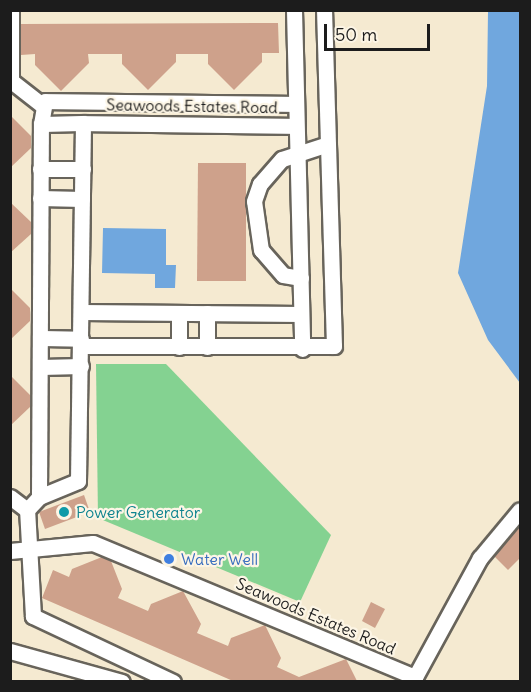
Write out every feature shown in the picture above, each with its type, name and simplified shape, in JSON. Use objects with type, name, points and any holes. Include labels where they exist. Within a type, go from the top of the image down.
[{"type":"street","points":[[11,10],[11,80],[42,105],[293,104]]},
{"type":"street","name":"Seawoods Estates Road","points":[[42,123],[294,126],[294,10]]},
{"type":"street","points":[[42,338],[180,347],[302,349],[334,346],[324,10]]},
{"type":"street","points":[[189,103],[190,124]]},
{"type":"street","points":[[39,497],[42,105]]},
{"type":"street","name":"Seawoods Estates Road","points":[[27,510],[39,497],[78,481],[83,123]]},
{"type":"street","points":[[294,126],[298,151],[302,349]]},
{"type":"street","points":[[301,278],[284,275],[271,264],[254,234],[252,217],[264,177],[298,151],[328,144]]},
{"type":"street","points":[[40,169],[83,169]]},
{"type":"street","points":[[40,198],[82,199]]},
{"type":"street","points":[[81,312],[301,314]]},
{"type":"street","points":[[179,313],[180,347]]},
{"type":"street","points":[[207,313],[207,347]]},
{"type":"street","points":[[41,366],[81,366]]},
{"type":"street","points":[[10,497],[27,510],[32,549],[33,616],[40,622],[173,681]]},
{"type":"street","name":"Seawoods Estates Road","points":[[10,551],[93,543],[414,679],[480,558],[520,510]]},
{"type":"street","points":[[10,651],[122,681]]},
{"type":"green space","points":[[96,364],[166,364],[331,535],[300,602],[98,518]]},
{"type":"water","points":[[488,11],[520,11],[520,383],[488,340],[458,273],[487,86]]},
{"type":"water","points":[[103,228],[166,229],[166,265],[176,265],[175,288],[155,288],[155,274],[102,273]]},
{"type":"building","points":[[278,23],[279,53],[262,53],[262,62],[234,90],[208,64],[208,54],[176,54],[176,62],[148,90],[122,64],[122,54],[88,54],[89,63],[61,91],[35,65],[35,54],[21,55],[21,24]]},
{"type":"building","points":[[10,115],[31,136],[31,148],[10,168]]},
{"type":"building","points":[[198,163],[246,163],[246,281],[197,281]]},
{"type":"building","points":[[10,202],[31,222],[31,234],[10,253]]},
{"type":"building","points":[[10,288],[30,308],[30,321],[10,340]]},
{"type":"building","points":[[10,375],[30,395],[30,407],[10,426]]},
{"type":"building","name":"Power Generator","points":[[84,495],[90,512],[45,529],[39,512]]},
{"type":"building","points":[[520,525],[520,558],[508,570],[494,556]]},
{"type":"building","points":[[102,557],[111,561],[122,589],[118,598],[148,611],[151,604],[183,591],[201,624],[197,633],[228,646],[231,638],[265,625],[281,658],[277,667],[299,677],[346,659],[357,681],[233,681],[42,598],[53,570],[69,577],[72,569]]},
{"type":"building","points":[[371,602],[385,609],[375,628],[362,621]]},
{"type":"place","name":"Power Generator","points":[[64,512]]},
{"type":"place","name":"Water Well","points":[[169,559]]}]
